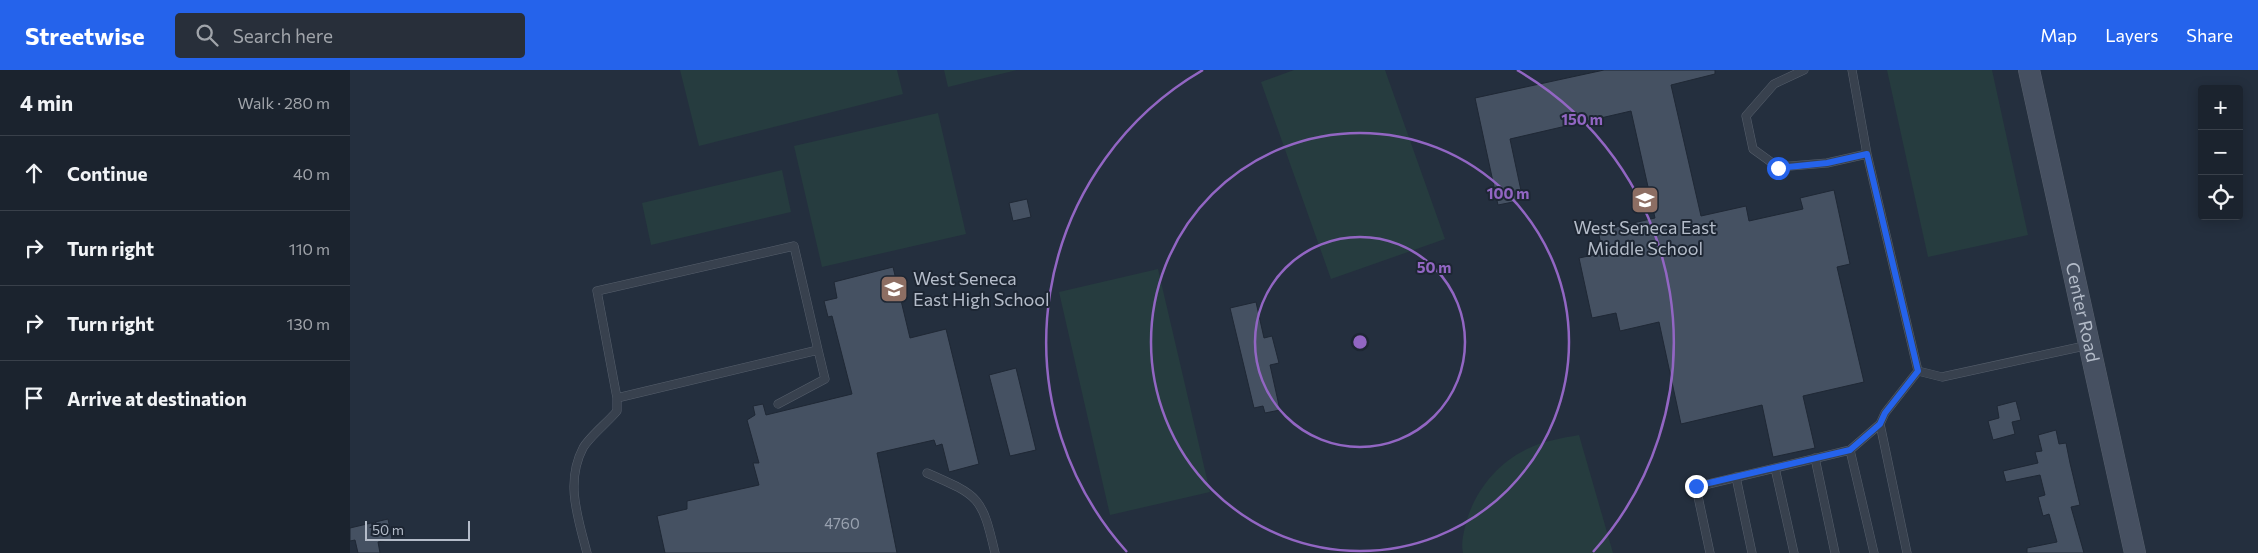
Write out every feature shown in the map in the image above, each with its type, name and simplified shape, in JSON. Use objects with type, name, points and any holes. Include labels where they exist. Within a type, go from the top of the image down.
[{"type":"main road","name":"Center Road","points":[[2029,70],[2135,553]]},
{"type":"lane","points":[[1804,70],[1774,84],[1746,116],[1754,149],[1778,168],[1827,163],[1867,154]]},
{"type":"lane","points":[[1852,70],[1867,154],[1918,371]]},
{"type":"lane","points":[[586,553],[574,499],[574,474],[583,447],[616,411],[617,398],[597,291],[794,246],[825,379],[778,404]]},
{"type":"lane","points":[[1918,371],[1942,377],[2089,345]]},
{"type":"lane","points":[[617,398],[818,350]]},
{"type":"lane","points":[[1710,553],[1696,486],[1850,450],[1880,424],[1885,413],[1918,371]]},
{"type":"lane","points":[[1880,424],[1907,553]]},
{"type":"lane","points":[[1850,450],[1874,553]]},
{"type":"lane","points":[[1815,458],[1835,553]]},
{"type":"lane","points":[[1775,468],[1794,553]]},
{"type":"lane","points":[[927,473],[960,487],[979,501],[986,513],[995,553]]},
{"type":"lane","points":[[1736,477],[1752,553]]},
{"type":"green space","points":[[680,70],[897,70],[903,94],[699,146]]},
{"type":"green space","points":[[944,70],[1017,70],[948,87]]},
{"type":"green space","points":[[1294,70],[1385,70],[1445,239],[1331,279],[1261,82]]},
{"type":"green space","points":[[1887,70],[1992,70],[2028,235],[1928,257]]},
{"type":"green space","points":[[938,113],[966,234],[822,267],[794,146]]},
{"type":"green space","points":[[782,170],[791,212],[651,245],[642,203]]},
{"type":"green space","points":[[1158,269],[1210,492],[1110,515],[1059,292]]},
{"type":"green space","points":[[1579,435],[1613,553],[1463,553],[1463,537],[1469,515],[1480,491],[1496,471],[1516,455],[1533,446]]},
{"type":"building","points":[[1604,70],[1715,70],[1715,74],[1671,85],[1701,216],[1746,206],[1749,221],[1803,209],[1800,198],[1834,190],[1850,264],[1837,267],[1864,382],[1803,396],[1815,448],[1773,457],[1762,405],[1681,424],[1659,322],[1620,331],[1616,313],[1592,318],[1579,258],[1603,253],[1598,231],[1655,218],[1631,111],[1510,139],[1523,200],[1498,205],[1475,98]]},
{"type":"building","points":[[1027,199],[1031,217],[1013,221],[1009,203]]},
{"type":"building","points":[[893,267],[910,338],[946,329],[979,464],[949,472],[942,444],[936,446],[934,440],[877,453],[897,553],[665,553],[657,516],[687,509],[687,501],[759,485],[753,463],[759,463],[747,420],[755,415],[753,406],[763,404],[766,415],[852,394],[832,316],[828,317],[824,301],[837,298],[834,282]]},
{"type":"building","points":[[1256,302],[1264,338],[1272,336],[1279,363],[1270,365],[1280,410],[1265,413],[1263,406],[1254,408],[1230,308]]},
{"type":"building","points":[[1016,368],[1036,450],[1010,456],[989,375]]},
{"type":"building","points":[[2016,401],[2021,420],[2012,422],[2015,434],[1993,440],[1988,421],[1999,418],[1997,406]]},
{"type":"building","points":[[2056,430],[2059,444],[2066,443],[2080,505],[2071,507],[2084,553],[2027,553],[2027,548],[2057,542],[2049,514],[2043,516],[2038,497],[2045,495],[2040,475],[2006,482],[2003,471],[2038,463],[2035,452],[2042,451],[2038,435]]},
{"type":"building","points":[[388,519],[392,539],[378,542],[380,553],[358,553],[355,540],[350,541],[350,528]]},
{"type":"place","name":"West Seneca East Middle School","points":[[1645,200]]},
{"type":"place","name":"West Seneca East High School","points":[[894,289]]},
{"type":"route","points":[[1696,486],[1850,450],[1880,424],[1885,413],[1918,371],[1867,154],[1827,163],[1778,168]]}]
